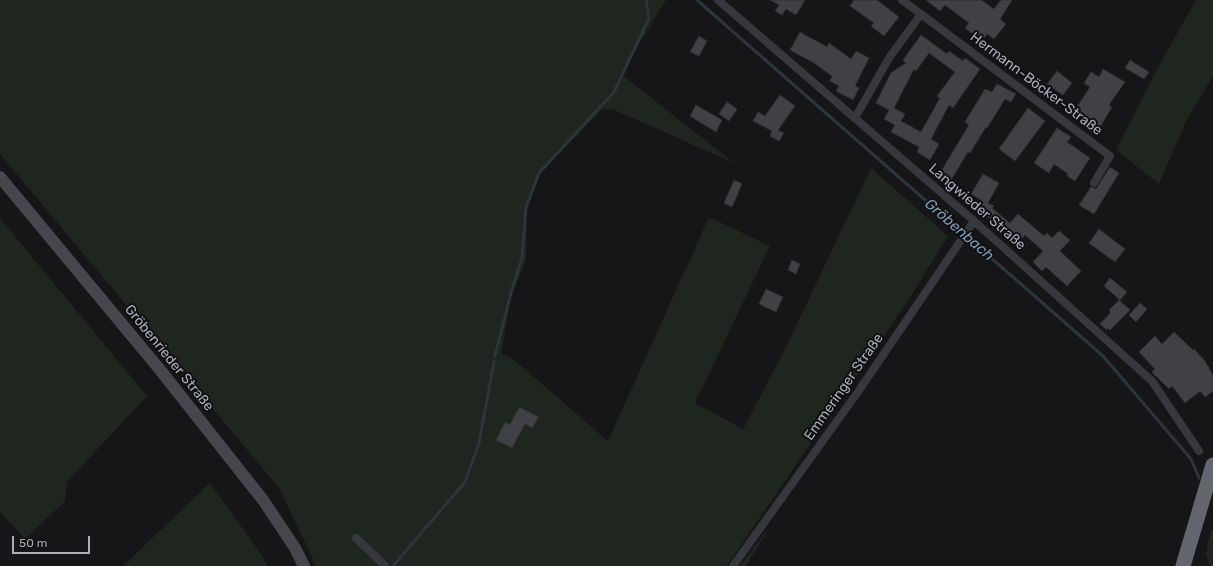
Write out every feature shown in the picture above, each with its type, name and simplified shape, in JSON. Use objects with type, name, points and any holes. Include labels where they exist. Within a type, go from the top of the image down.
[{"type":"highway","points":[[1183,566],[1213,465]]},
{"type":"street","name":"Langwieder Straße","points":[[718,0],[974,221],[1152,381],[1199,451]]},
{"type":"street","name":"Hermann-Böcker-Straße","points":[[902,0],[1110,156],[1094,183]]},
{"type":"street","points":[[855,118],[889,58],[921,14]]},
{"type":"street","name":"Gröbenrieder Straße","points":[[0,177],[162,371],[263,500],[295,548],[304,566]]},
{"type":"street","name":"Emmeringer Straße","points":[[733,566],[860,389],[974,221]]},
{"type":"street","points":[[356,538],[385,566]]},
{"type":"shaded area","points":[[0,0],[666,0],[621,74],[734,163],[612,109],[601,110],[541,172],[527,209],[526,261],[511,297],[501,354],[512,358],[608,441],[709,217],[770,246],[695,403],[743,429],[785,349],[871,168],[948,236],[911,296],[727,566],[316,566],[279,488],[0,154]]},
{"type":"shaded area","points":[[1196,0],[1213,0],[1213,76],[1186,121],[1159,184],[1116,150],[1158,67]]},
{"type":"shaded area","points":[[0,218],[147,396],[67,482],[65,501],[25,539],[0,512]]},
{"type":"shaded area","points":[[210,483],[268,566],[123,566]]},
{"type":"shaded area","points":[[772,523],[746,566],[740,566]]},
{"type":"shaded area","points":[[1213,529],[1213,566],[1210,566],[1206,554],[1210,532]]},
{"type":"building","points":[[770,0],[805,0],[796,15],[786,9],[782,15],[775,11],[779,5]]},
{"type":"building","points":[[854,0],[877,0],[899,17],[884,36],[871,26],[874,23],[850,6]]},
{"type":"building","points":[[926,0],[981,0],[994,9],[1001,0],[1012,0],[1000,19],[1006,24],[994,39],[987,34],[982,41],[965,28],[969,23],[945,5],[940,11]]},
{"type":"building","points":[[800,32],[827,47],[829,43],[851,59],[856,51],[869,58],[855,86],[859,88],[853,100],[836,91],[839,86],[830,81],[832,76],[814,63],[790,50]]},
{"type":"building","points":[[921,35],[947,54],[949,51],[963,61],[965,58],[980,69],[953,108],[949,105],[931,139],[939,144],[930,160],[917,152],[919,147],[891,132],[895,125],[884,119],[889,110],[876,103],[891,73],[906,63],[903,60]],"holes":[[[929,53],[955,72],[937,96],[940,98],[921,132],[901,121],[905,114],[894,108],[914,69],[916,71]]]},
{"type":"building","points":[[699,36],[707,41],[699,56],[690,52]]},
{"type":"building","points":[[1130,60],[1149,72],[1144,79],[1125,68]]},
{"type":"building","points":[[1103,69],[1125,82],[1109,105],[1112,107],[1099,129],[1077,116],[1081,110],[1077,107],[1090,87],[1084,83],[1091,72],[1099,77]]},
{"type":"building","points":[[1057,71],[1072,83],[1063,95],[1047,84]]},
{"type":"building","points":[[997,84],[1016,94],[1011,102],[1005,99],[970,153],[968,152],[948,185],[937,178],[969,125],[965,122],[985,89],[992,92]]},
{"type":"building","points":[[780,95],[795,106],[778,130],[784,133],[779,141],[770,136],[772,131],[753,121],[758,112],[765,116]]},
{"type":"building","points":[[727,102],[737,109],[729,121],[719,114]]},
{"type":"building","points":[[696,105],[722,120],[716,132],[690,116]]},
{"type":"building","points":[[1028,108],[1045,121],[1015,161],[999,149]]},
{"type":"building","points":[[1057,128],[1071,137],[1067,142],[1090,158],[1075,181],[1054,164],[1049,173],[1034,163]]},
{"type":"building","points":[[1110,167],[1119,173],[1094,214],[1079,205],[1091,187],[1096,189]]},
{"type":"building","points":[[983,174],[999,183],[988,203],[994,206],[992,208],[1010,223],[1018,214],[1044,236],[1047,233],[1052,238],[1059,231],[1070,240],[1060,251],[1081,271],[1067,286],[1046,267],[1042,271],[1033,262],[1043,251],[1025,235],[1017,244],[994,224],[996,222],[976,210],[981,200],[971,194]]},
{"type":"building","points":[[734,180],[742,184],[732,207],[724,203]]},
{"type":"building","points":[[1099,229],[1125,249],[1115,262],[1089,243]]},
{"type":"building","points":[[792,260],[800,264],[796,274],[788,270]]},
{"type":"building","points":[[1110,278],[1127,292],[1120,300],[1104,286]]},
{"type":"building","points":[[766,289],[783,297],[776,312],[759,304]]},
{"type":"building","points":[[1119,300],[1130,310],[1110,330],[1108,328],[1107,330],[1100,324],[1111,312],[1109,310]]},
{"type":"building","points":[[1140,303],[1147,309],[1136,322],[1129,315]]},
{"type":"building","points":[[1174,332],[1193,350],[1194,349],[1205,361],[1213,375],[1213,391],[1205,397],[1200,391],[1185,403],[1172,386],[1169,389],[1152,372],[1155,369],[1139,352],[1155,336],[1162,344]]},
{"type":"building","points":[[519,407],[539,417],[532,428],[525,424],[512,448],[496,440],[505,422],[510,425]]},
{"type":"waterway","points":[[495,356],[512,289],[522,258],[526,207],[539,173],[614,92],[649,18],[646,0]]},
{"type":"waterway","name":"Gröbenbach","points":[[697,0],[1103,356],[1191,459],[1199,478]]},
{"type":"waterway","points":[[393,566],[465,482],[479,443],[494,362]]}]
